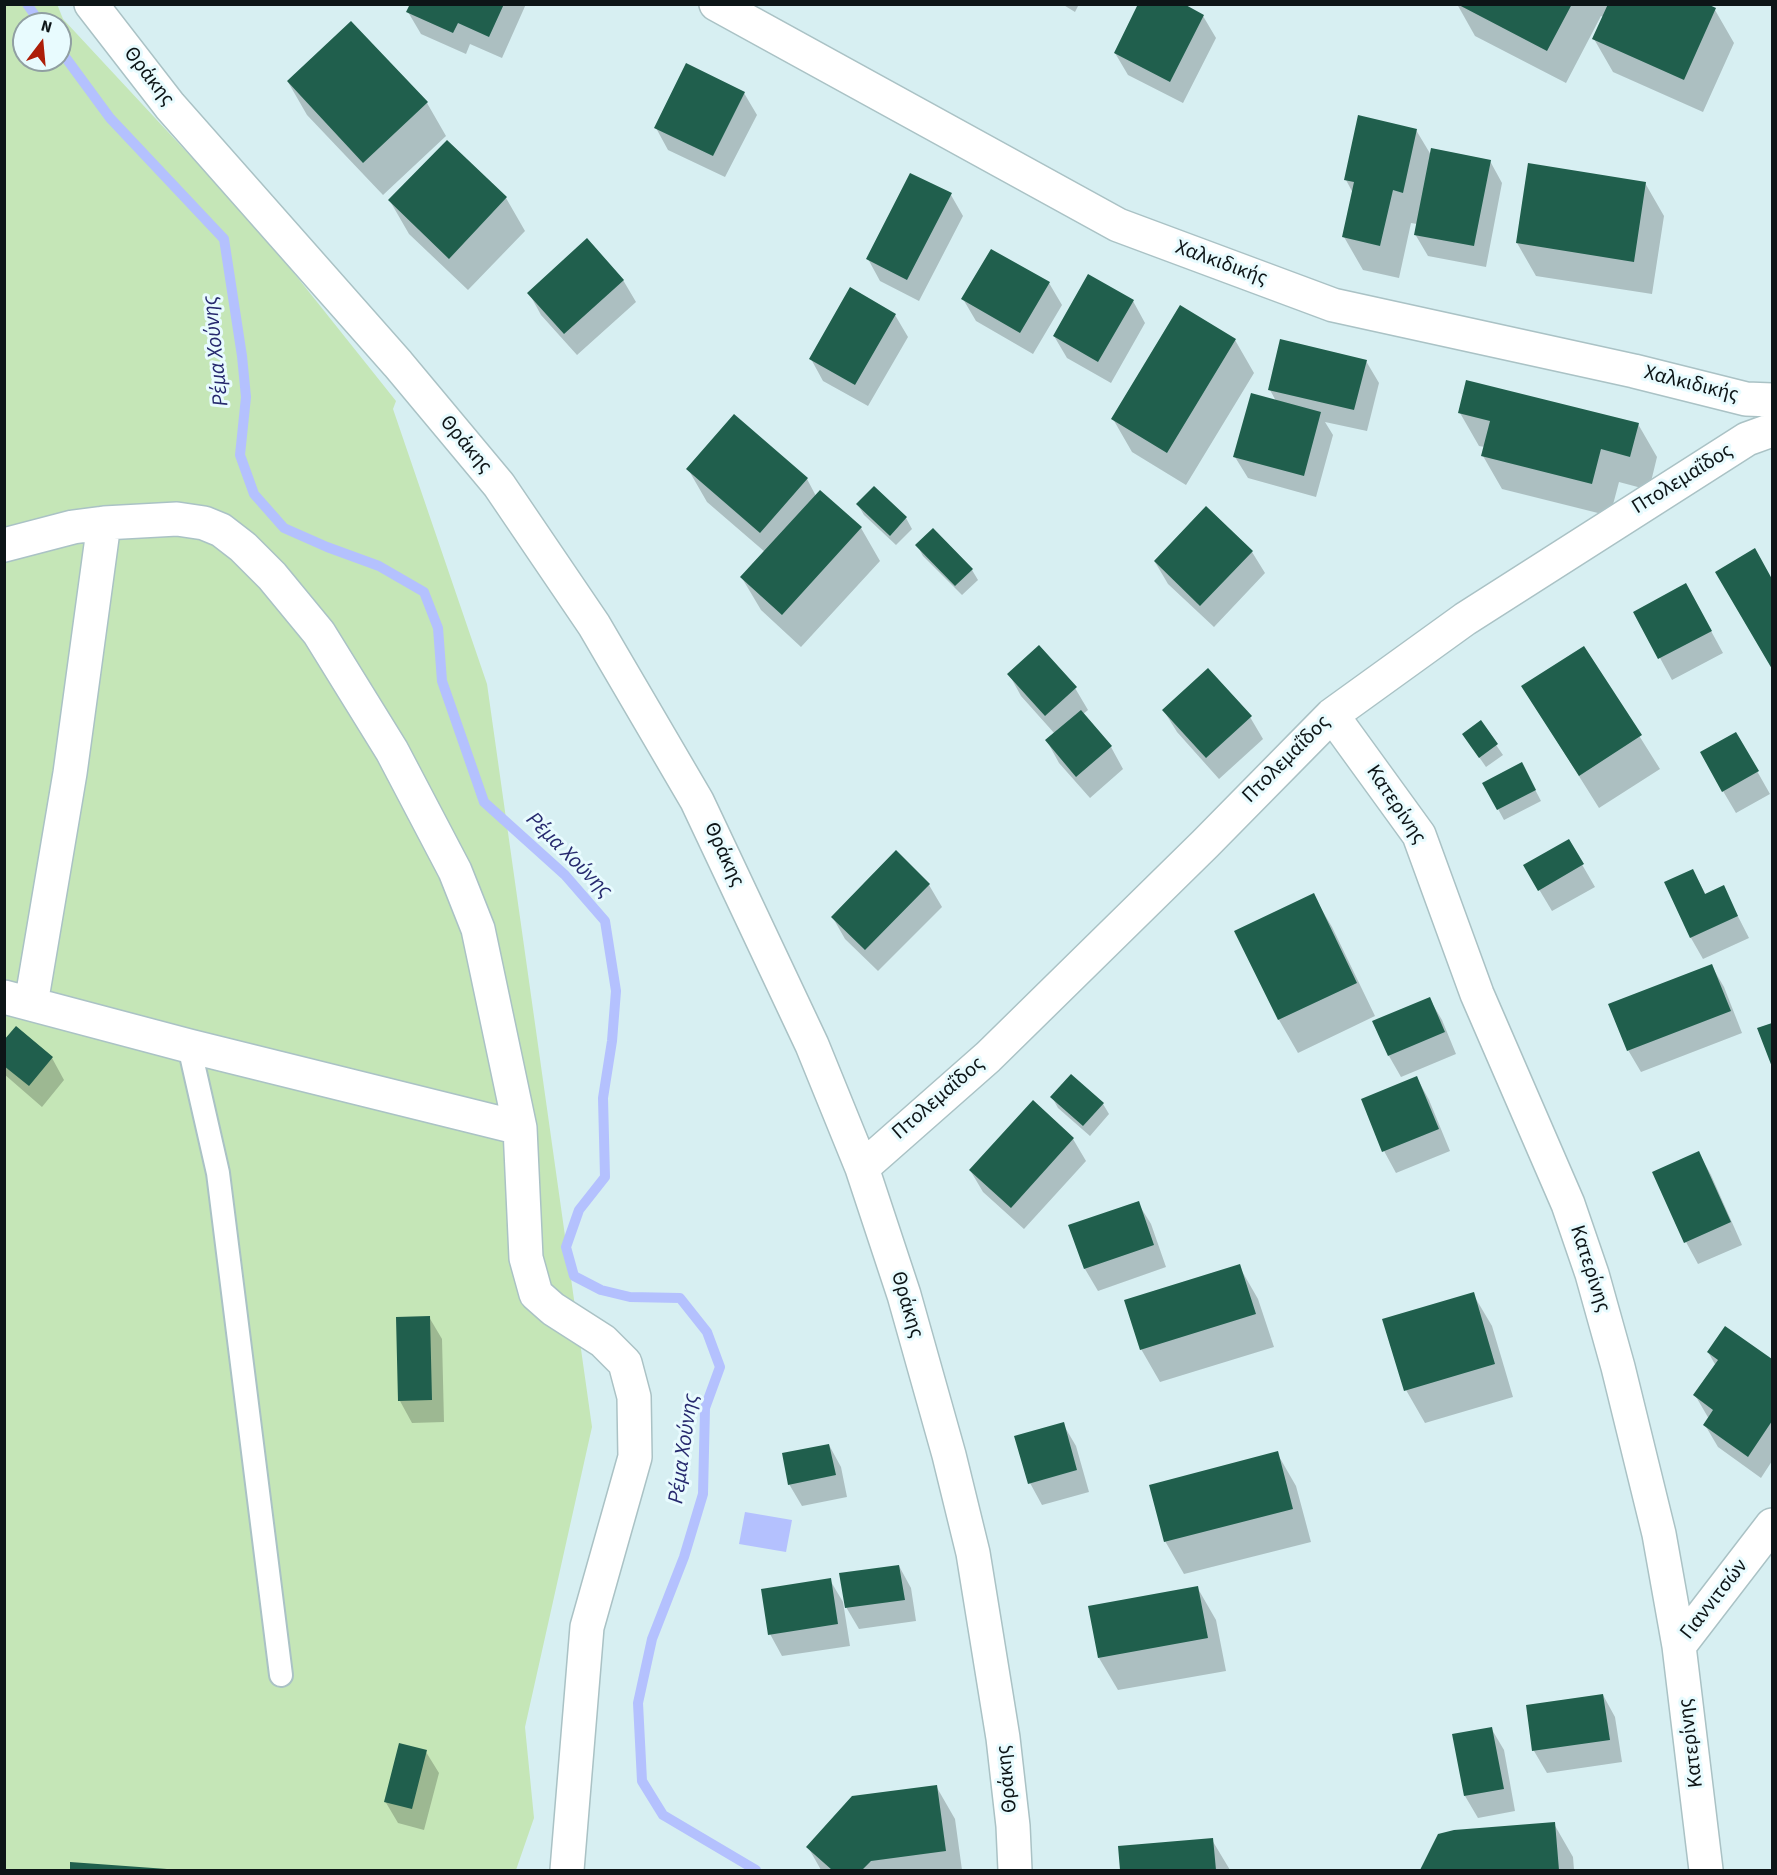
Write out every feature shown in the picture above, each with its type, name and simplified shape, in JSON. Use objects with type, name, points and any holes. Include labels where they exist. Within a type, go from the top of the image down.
[{"type":"street","name":"Θράκης","points":[[91,4],[170,106],[398,364],[499,485],[594,626],[697,801],[813,1045],[862,1168],[915,1335],[949,1455],[973,1553],[1003,1738],[1013,1826],[1015,1870]]},
{"type":"street","name":"Χαλκιδικής","points":[[716,4],[1128,229],[1333,305],[1634,371],[1746,399],[1773,400]]},
{"type":"street","name":"Πτολεμαΐδος","points":[[862,1168],[988,1057],[1205,844],[1332,714],[1465,619],[1747,440],[1773,430]]},
{"type":"street","points":[[4,544],[73,527],[104,523],[177,519],[204,523],[221,530],[243,547],[272,576],[319,633],[392,751],[455,871],[478,929],[520,1128],[526,1258],[536,1294],[553,1309],[603,1341],[625,1363],[634,1397],[635,1457],[587,1627],[567,1870]]},
{"type":"street","points":[[104,523],[70,773],[18,1000],[189,1046],[520,1128]]},
{"type":"street","name":"Κατερίνης","points":[[1332,714],[1419,835],[1477,994],[1568,1204],[1592,1274],[1618,1367],[1659,1534],[1679,1646],[1706,1870]]},
{"type":"street","name":"Γιαννιτσών","points":[[1679,1646],[1773,1525]]},
{"type":"lane","points":[[189,1046],[218,1173],[281,1675]]},
{"type":"green space","points":[[57,4],[60,12],[12,12],[12,72],[72,72],[72,29],[262,233],[396,401],[393,409],[487,684],[592,1427],[525,1727],[534,1818],[516,1870],[5,1870],[4,5]]},
{"type":"water","points":[[745,1512],[792,1520],[786,1552],[739,1544]]},
{"type":"building","points":[[410,4],[504,4],[489,37],[458,23],[453,33],[406,12]]},
{"type":"building","points":[[1138,4],[1184,4],[1204,15],[1170,82],[1114,53]]},
{"type":"building","points":[[1457,4],[1572,4],[1547,51]]},
{"type":"building","points":[[1608,4],[1707,4],[1716,8],[1684,80],[1592,39]]},
{"type":"building","points":[[351,21],[428,102],[363,163],[287,81]]},
{"type":"building","points":[[686,63],[745,92],[713,156],[654,128]]},
{"type":"building","points":[[1358,115],[1417,129],[1403,193],[1393,190],[1380,246],[1342,237],[1354,182],[1344,180]]},
{"type":"building","points":[[447,140],[507,197],[449,259],[388,200]]},
{"type":"building","points":[[1431,148],[1491,160],[1474,246],[1414,235]]},
{"type":"building","points":[[1528,163],[1646,182],[1634,262],[1516,243]]},
{"type":"building","points":[[910,173],[952,193],[907,280],[866,259]]},
{"type":"building","points":[[587,238],[624,280],[564,334],[527,293]]},
{"type":"building","points":[[991,249],[1050,282],[1020,333],[961,299]]},
{"type":"building","points":[[1088,274],[1134,300],[1098,362],[1053,336]]},
{"type":"building","points":[[850,287],[896,314],[855,385],[809,359]]},
{"type":"building","points":[[1180,305],[1236,339],[1167,453],[1111,419]]},
{"type":"building","points":[[1280,339],[1367,360],[1354,410],[1268,390]]},
{"type":"building","points":[[1466,380],[1639,423],[1630,457],[1601,449],[1592,484],[1481,456],[1490,421],[1458,413]]},
{"type":"building","points":[[1251,393],[1321,412],[1304,476],[1233,457]]},
{"type":"building","points":[[734,414],[808,478],[760,533],[686,469]]},
{"type":"building","points":[[874,486],[907,517],[890,536],[856,504]]},
{"type":"building","points":[[820,490],[862,527],[782,615],[740,577]]},
{"type":"building","points":[[1206,506],[1253,551],[1200,606],[1154,561]]},
{"type":"building","points":[[933,528],[973,569],[955,586],[915,545]]},
{"type":"building","points":[[1755,548],[1772,579],[1772,669],[1715,572]]},
{"type":"building","points":[[1686,583],[1712,631],[1658,659],[1633,612]]},
{"type":"building","points":[[1039,645],[1077,687],[1045,716],[1007,674]]},
{"type":"building","points":[[1584,646],[1642,735],[1579,776],[1521,686]]},
{"type":"building","points":[[1208,668],[1252,716],[1206,758],[1162,710]]},
{"type":"building","points":[[1081,710],[1112,746],[1076,777],[1045,740]]},
{"type":"building","points":[[1481,720],[1498,744],[1479,758],[1462,734]]},
{"type":"building","points":[[1736,732],[1759,771],[1722,792],[1700,752]]},
{"type":"building","points":[[1522,762],[1536,790],[1497,810],[1482,783]]},
{"type":"building","points":[[1569,839],[1584,864],[1538,891],[1523,865]]},
{"type":"building","points":[[896,850],[930,884],[865,950],[831,917]]},
{"type":"building","points":[[1693,869],[1705,894],[1724,885],[1738,916],[1690,938],[1664,882]]},
{"type":"building","points":[[1314,893],[1357,983],[1278,1020],[1234,931]]},
{"type":"building","points":[[1712,964],[1731,1011],[1627,1051],[1608,1004]]},
{"type":"building","points":[[1430,997],[1445,1032],[1388,1056],[1372,1021]]},
{"type":"building","points":[[1772,1023],[1772,1067],[1757,1028]]},
{"type":"building","points":[[16,1026],[53,1057],[29,1086],[4,1066],[4,1040]]},
{"type":"building","points":[[1071,1074],[1104,1103],[1083,1126],[1050,1097]]},
{"type":"building","points":[[1417,1076],[1439,1129],[1382,1152],[1361,1099]]},
{"type":"building","points":[[1033,1100],[1074,1138],[1011,1208],[969,1170]]},
{"type":"building","points":[[1699,1151],[1731,1222],[1684,1243],[1652,1172]]},
{"type":"building","points":[[1139,1201],[1154,1245],[1084,1269],[1068,1225]]},
{"type":"building","points":[[1240,1264],[1256,1314],[1140,1350],[1124,1300]]},
{"type":"building","points":[[1474,1292],[1495,1364],[1404,1391],[1382,1319]]},
{"type":"building","points":[[430,1316],[432,1400],[398,1401],[396,1317]]},
{"type":"building","points":[[1725,1326],[1772,1359],[1772,1421],[1748,1457],[1703,1425],[1713,1410],[1693,1395],[1718,1360],[1707,1352]]},
{"type":"building","points":[[1064,1422],[1077,1470],[1028,1484],[1014,1436]]},
{"type":"building","points":[[829,1444],[836,1475],[788,1485],[782,1453]]},
{"type":"building","points":[[1278,1451],[1293,1509],[1164,1542],[1149,1485]]},
{"type":"building","points":[[899,1565],[905,1600],[845,1608],[839,1573]]},
{"type":"building","points":[[831,1578],[838,1624],[768,1635],[761,1589]]},
{"type":"building","points":[[1198,1586],[1208,1638],[1098,1658],[1088,1606]]},
{"type":"building","points":[[1603,1694],[1610,1740],[1532,1751],[1526,1705]]},
{"type":"building","points":[[1492,1727],[1504,1789],[1464,1796],[1452,1734]]},
{"type":"building","points":[[399,1743],[427,1750],[412,1809],[384,1802]]},
{"type":"building","points":[[937,1785],[946,1851],[871,1861],[862,1870],[832,1870],[806,1847],[852,1796]]},
{"type":"building","points":[[1555,1822],[1559,1870],[1420,1870],[1438,1834],[1454,1830]]},
{"type":"building","points":[[1213,1838],[1216,1870],[1120,1870],[1118,1846]]},
{"type":"building","points":[[70,1862],[167,1869],[167,1870],[70,1870]]},
{"type":"waterway","name":"Ρέμα Χούνης","points":[[27,4],[33,12]]},
{"type":"waterway","name":"Ρέμα Χούνης","points":[[72,66],[110,118],[224,239],[246,397],[240,455],[254,494],[284,528],[379,566],[424,592],[438,628],[442,681],[484,802],[565,875],[605,921],[616,991],[612,1041],[603,1098],[605,1177],[579,1210],[566,1247],[574,1276],[601,1290],[630,1297],[680,1298],[707,1332],[720,1367],[705,1408],[703,1494],[684,1557],[652,1639],[638,1703],[642,1781],[663,1815],[756,1870]]}]
